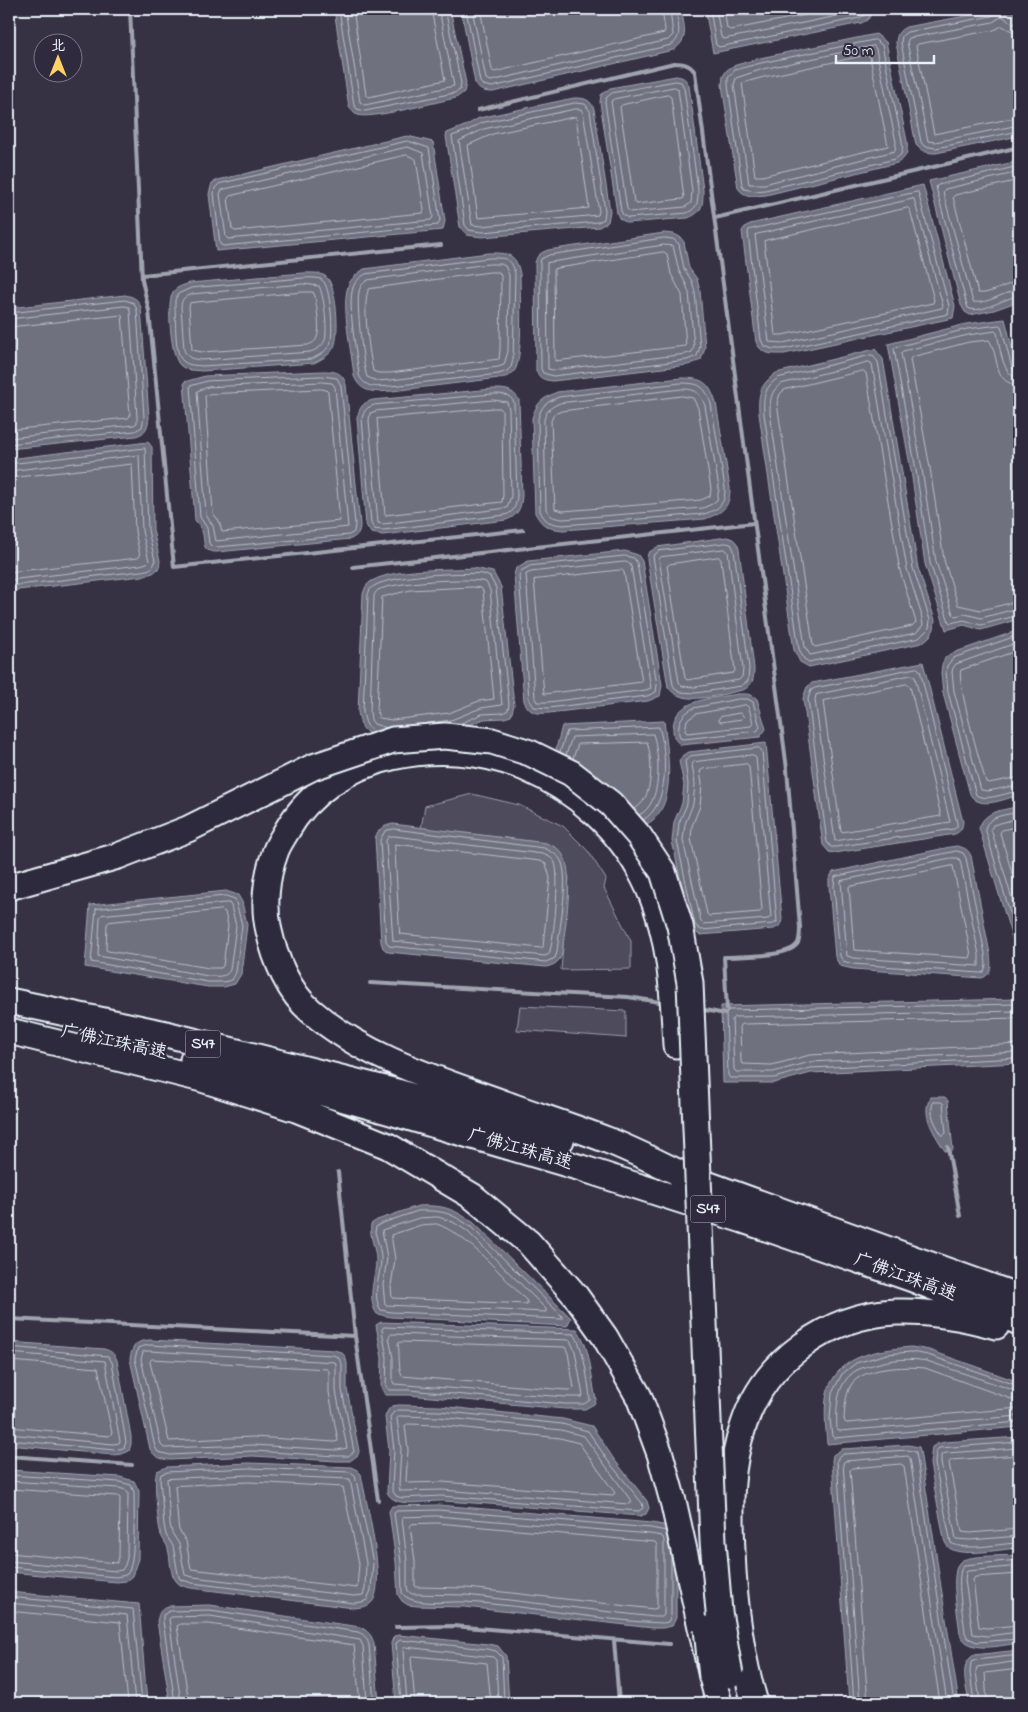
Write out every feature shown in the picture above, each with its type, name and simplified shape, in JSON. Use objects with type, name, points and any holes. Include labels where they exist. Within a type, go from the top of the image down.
[{"type":"highway","points":[[9,887],[118,856],[188,829],[313,768],[393,740],[444,736],[492,741],[530,752],[571,773],[617,810],[639,836],[662,872],[680,926],[690,984],[712,1541],[719,1612],[729,1675]]},
{"type":"highway","points":[[690,1178],[608,1140],[405,1068],[370,1052],[333,1030],[307,1009],[287,981],[273,951],[266,922],[266,888],[275,852],[292,821],[314,795],[338,778],[366,764],[396,756],[428,752],[461,753],[494,758],[524,768],[552,782],[578,799],[599,816],[616,835],[632,856],[645,880],[664,931],[676,1045],[698,1516],[729,1675],[755,1703]]},
{"type":"highway","name":"广佛江珠高速","points":[[9,1001],[166,1034],[394,1102],[690,1178],[1019,1297]]},
{"type":"highway","name":"广佛江珠高速","points":[[9,1020],[172,1055],[280,1081],[394,1102],[581,1168],[743,1220],[913,1279],[1019,1322]]},
{"type":"highway","points":[[9,1031],[202,1079],[296,1109],[388,1146],[472,1196],[530,1243],[575,1295],[605,1337],[639,1397],[660,1454],[674,1505],[737,1703]]},
{"type":"highway","points":[[719,1703],[729,1675],[737,1618],[733,1576],[731,1484],[736,1451],[744,1422],[758,1393],[776,1368],[802,1344],[831,1329],[860,1318],[895,1312],[938,1313],[1019,1332]]},
{"type":"shaded area","points":[[472,794],[519,805],[563,826],[588,851],[606,879],[604,888],[631,941],[631,969],[561,970],[569,877],[546,843],[421,828],[425,806]]},
{"type":"shaded area","points":[[520,1006],[626,1011],[626,1038],[517,1030]]},
{"type":"water","points":[[334,9],[450,9],[466,83],[464,92],[456,98],[390,113],[365,116],[355,114],[349,107]]},
{"type":"water","points":[[461,9],[681,9],[684,37],[682,42],[673,50],[487,92],[480,89],[475,83]]},
{"type":"water","points":[[705,9],[871,9],[871,14],[866,21],[861,23],[713,53]]},
{"type":"water","points":[[881,9],[919,9],[889,14]]},
{"type":"water","points":[[1011,9],[1019,15],[1019,136],[936,153],[923,151],[916,145],[896,43],[898,33],[906,27]]},
{"type":"water","points":[[876,34],[886,42],[907,141],[905,157],[897,163],[766,195],[750,196],[740,191],[722,85],[723,76],[727,70],[733,66],[760,58]]},
{"type":"water","points":[[676,76],[684,79],[689,86],[703,190],[701,207],[697,213],[688,218],[627,223],[619,218],[617,213],[600,102],[601,95],[610,88]]},
{"type":"water","points":[[574,98],[587,100],[594,109],[610,211],[608,222],[599,227],[482,237],[467,235],[460,227],[447,133],[479,118]]},
{"type":"water","points":[[407,136],[433,142],[445,221],[443,230],[216,251],[209,194],[212,183],[218,180]]},
{"type":"water","points":[[1019,161],[1019,301],[994,310],[970,315],[965,312],[961,305],[929,181]]},
{"type":"water","points":[[923,185],[955,306],[953,318],[784,354],[764,352],[756,342],[742,231],[745,227],[750,224]]},
{"type":"water","points":[[664,233],[674,234],[684,242],[689,268],[697,279],[700,291],[705,347],[701,360],[688,365],[553,381],[545,380],[541,377],[536,371],[535,263],[538,256],[548,250]]},
{"type":"water","points":[[488,253],[501,253],[510,256],[516,262],[520,274],[520,350],[516,368],[513,372],[500,378],[392,391],[369,391],[360,386],[354,376],[346,318],[346,295],[348,286],[353,278],[364,269]]},
{"type":"water","points":[[303,273],[325,276],[329,281],[335,298],[336,341],[334,347],[326,356],[314,363],[202,371],[187,369],[180,365],[174,352],[172,341],[170,307],[173,292],[180,286],[190,283]]},
{"type":"water","points":[[125,295],[136,299],[141,308],[149,417],[144,431],[136,436],[9,449],[9,308]]},
{"type":"water","points":[[1005,319],[1019,375],[1019,619],[981,630],[964,625],[946,630],[925,564],[911,471],[888,344],[966,324]]},
{"type":"water","points":[[875,349],[883,359],[918,568],[935,620],[934,629],[930,636],[922,643],[809,667],[800,662],[794,650],[759,414],[759,396],[763,386],[776,373]]},
{"type":"water","points":[[323,371],[338,373],[343,377],[346,385],[360,524],[358,533],[351,539],[217,552],[208,550],[205,546],[201,530],[195,520],[184,382],[205,376]]},
{"type":"water","points":[[681,378],[700,380],[711,390],[716,403],[730,488],[727,505],[721,511],[705,519],[563,530],[543,524],[535,513],[532,418],[541,402],[557,392]]},
{"type":"water","points":[[493,389],[508,390],[519,400],[522,496],[520,508],[516,514],[506,520],[383,535],[371,533],[366,525],[357,418],[362,406],[373,400]]},
{"type":"water","points":[[148,442],[152,447],[153,530],[160,561],[159,568],[153,573],[142,576],[9,591],[9,459]]},
{"type":"water","points":[[727,537],[735,541],[739,549],[754,668],[753,678],[751,684],[743,690],[703,698],[683,697],[674,693],[668,687],[647,559],[648,553],[657,547]]},
{"type":"water","points":[[625,551],[638,555],[642,561],[662,685],[660,696],[648,701],[549,713],[537,713],[531,710],[524,701],[514,575],[516,568],[528,561]]},
{"type":"water","points":[[474,568],[493,572],[501,587],[514,705],[511,716],[484,719],[454,731],[378,738],[369,734],[360,722],[358,712],[363,594],[366,586],[372,581],[393,574],[421,570]]},
{"type":"water","points":[[1019,630],[1019,795],[999,801],[979,802],[970,794],[943,693],[942,665],[945,658],[950,654]]},
{"type":"water","points":[[923,662],[963,822],[962,828],[955,834],[835,853],[829,852],[823,845],[803,698],[807,687],[812,683]]},
{"type":"water","points":[[738,694],[750,695],[757,699],[766,729],[760,737],[681,745],[675,740],[673,728],[675,718],[688,705],[698,701]]},
{"type":"water","points":[[664,721],[669,771],[666,797],[656,817],[644,825],[636,828],[551,768],[562,726]]},
{"type":"water","points":[[766,743],[781,925],[774,929],[700,935],[691,927],[672,841],[674,822],[682,803],[684,785],[679,761],[683,755],[689,752]]},
{"type":"water","points":[[1019,806],[1019,961],[979,828],[990,814]]},
{"type":"water","points":[[393,824],[546,843],[559,850],[565,859],[569,885],[562,954],[558,961],[546,967],[388,952],[383,948],[381,942],[375,838],[382,828]]},
{"type":"water","points":[[957,846],[966,849],[971,856],[990,954],[990,971],[988,974],[982,978],[853,969],[840,966],[835,957],[829,886],[829,879],[833,872]]},
{"type":"water","points":[[226,891],[238,895],[242,902],[247,925],[241,974],[235,984],[224,987],[208,987],[85,967],[90,905]]},
{"type":"water","points":[[1019,999],[1019,1063],[811,1073],[774,1083],[723,1083],[721,1006]]},
{"type":"water","points":[[931,1097],[945,1097],[948,1101],[953,1150],[945,1151],[930,1125],[927,1110]]},
{"type":"water","points":[[418,1206],[448,1208],[474,1223],[571,1318],[567,1326],[391,1317],[377,1314],[372,1302],[376,1260],[371,1224],[377,1220]]},
{"type":"water","points":[[381,1322],[577,1329],[588,1354],[596,1400],[594,1404],[585,1409],[565,1409],[409,1395],[385,1395],[381,1387],[382,1358],[376,1325]]},
{"type":"water","points":[[149,1340],[334,1350],[341,1352],[345,1356],[347,1363],[347,1389],[359,1451],[358,1455],[350,1461],[253,1456],[170,1460],[158,1458],[150,1449],[130,1359],[135,1345]]},
{"type":"water","points":[[9,1342],[104,1349],[112,1353],[117,1360],[131,1436],[129,1451],[113,1455],[9,1445]]},
{"type":"water","points":[[911,1347],[929,1350],[1019,1382],[1019,1427],[827,1444],[826,1396],[834,1378],[841,1369],[851,1361],[873,1352]]},
{"type":"water","points":[[392,1406],[439,1406],[563,1419],[592,1426],[613,1458],[647,1501],[649,1508],[646,1514],[640,1516],[444,1501],[412,1503],[397,1501],[391,1498],[387,1492],[389,1450],[385,1417]]},
{"type":"water","points":[[1019,1437],[1019,1548],[965,1552],[950,1548],[946,1545],[944,1539],[930,1464],[932,1447],[945,1442]]},
{"type":"water","points":[[908,1445],[919,1447],[920,1451],[959,1703],[849,1703],[833,1455],[842,1449]]},
{"type":"water","points":[[249,1463],[351,1467],[361,1474],[376,1556],[377,1588],[374,1599],[370,1604],[354,1608],[191,1588],[181,1585],[174,1579],[169,1553],[161,1535],[157,1512],[157,1471],[167,1467]]},
{"type":"water","points":[[9,1470],[120,1477],[134,1481],[139,1491],[138,1559],[132,1576],[126,1581],[117,1582],[9,1572]]},
{"type":"water","points":[[438,1505],[652,1523],[668,1526],[676,1538],[676,1618],[672,1626],[653,1628],[465,1607],[408,1605],[398,1595],[396,1562],[389,1511],[392,1506]]},
{"type":"water","points":[[1019,1555],[1019,1643],[995,1647],[970,1645],[960,1634],[956,1607],[955,1574],[957,1566],[966,1559]]},
{"type":"water","points":[[9,1592],[139,1604],[147,1703],[9,1703]]},
{"type":"water","points":[[210,1605],[360,1627],[371,1636],[374,1644],[379,1703],[170,1703],[157,1621],[159,1614],[163,1608],[168,1606]]},
{"type":"water","points":[[394,1636],[498,1646],[506,1656],[509,1703],[396,1703],[391,1643]]},
{"type":"water","points":[[1019,1650],[1019,1703],[969,1703],[965,1670],[969,1659],[974,1655]]},
{"type":"waterway","points":[[130,9],[142,280],[149,311],[174,567],[523,530]]},
{"type":"waterway","points":[[478,110],[674,63],[681,63],[691,67],[695,72],[787,769],[800,927],[800,937],[798,943],[793,948],[775,954],[724,957],[727,1009]]},
{"type":"waterway","points":[[715,218],[1019,147]]},
{"type":"waterway","points":[[142,275],[441,245]]},
{"type":"waterway","points":[[353,567],[754,523]]},
{"type":"waterway","points":[[370,983],[628,997],[666,1003]]},
{"type":"waterway","points":[[700,1009],[725,1014]]},
{"type":"waterway","points":[[948,1147],[960,1216]]},
{"type":"waterway","points":[[338,1172],[355,1336],[378,1500]]},
{"type":"waterway","points":[[9,1319],[355,1336]]},
{"type":"waterway","points":[[9,1456],[132,1465]]},
{"type":"waterway","points":[[396,1627],[453,1626],[669,1644]]},
{"type":"waterway","points":[[614,1640],[619,1703]]}]
